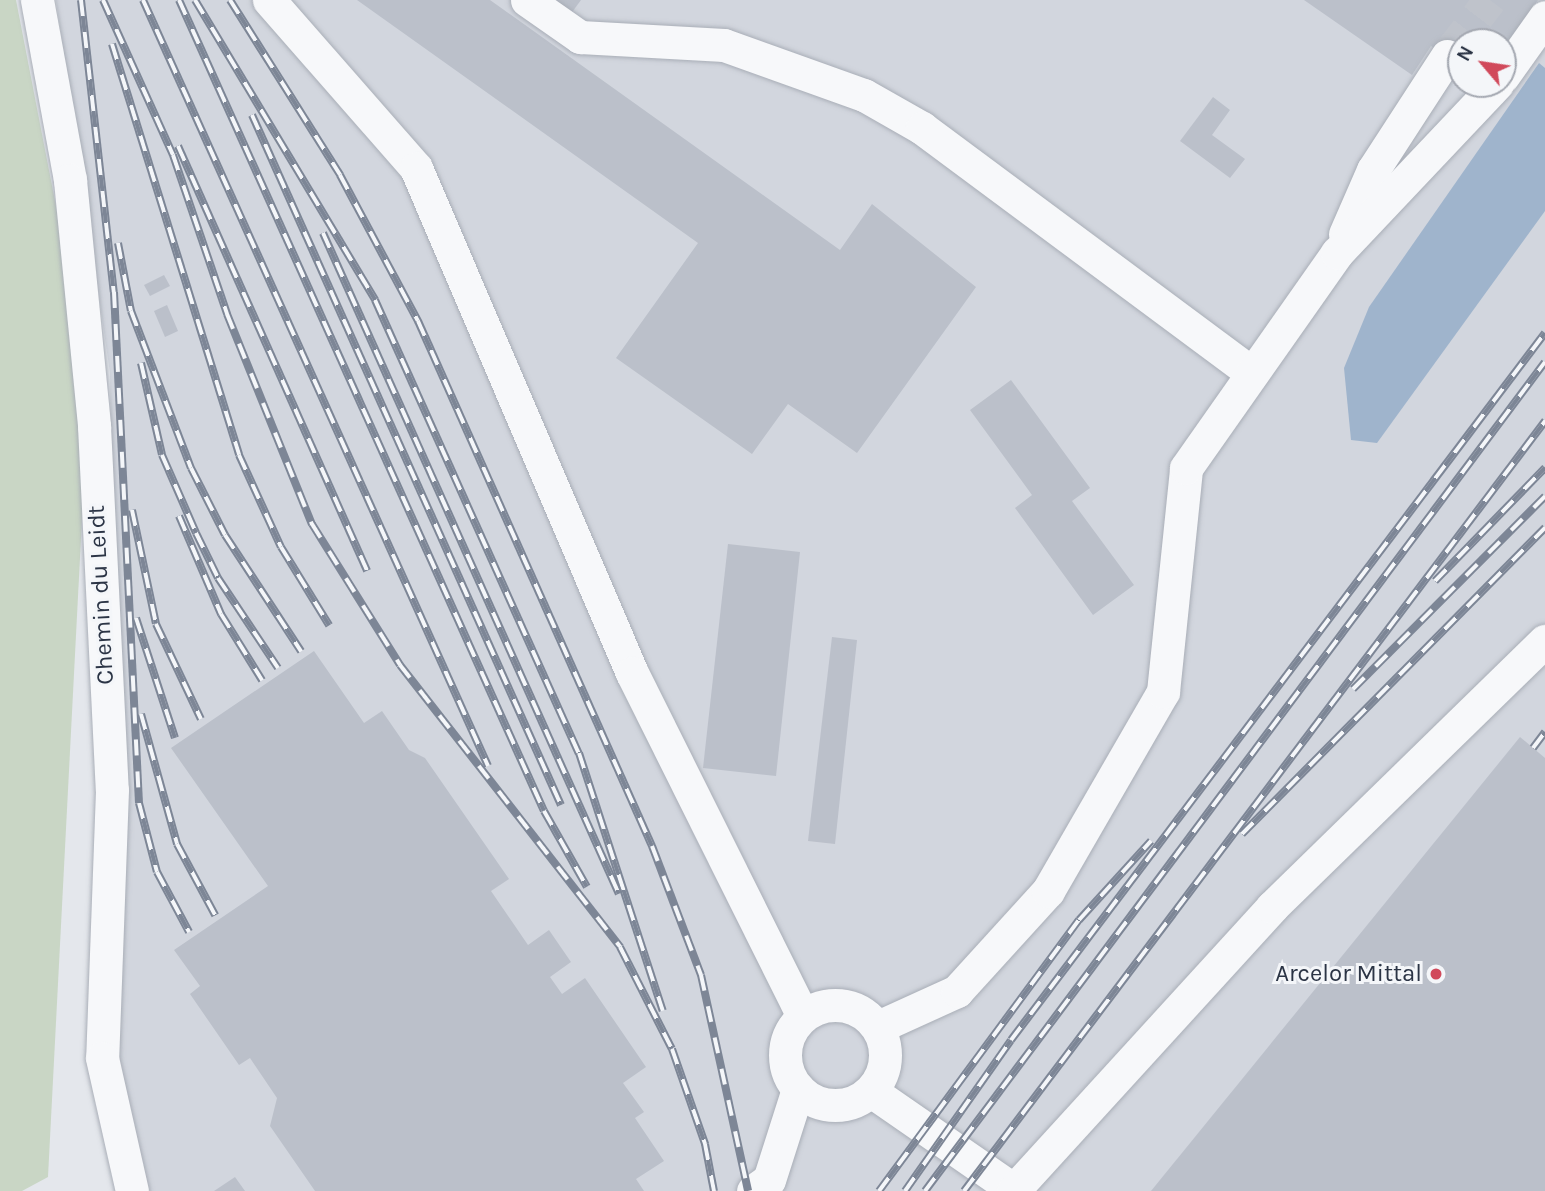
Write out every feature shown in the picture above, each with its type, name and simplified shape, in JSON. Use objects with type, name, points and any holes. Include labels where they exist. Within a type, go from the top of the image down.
[{"type":"street","name":"Chemin du Leidt","points":[[37,0],[70,180],[94,426],[112,790],[102,1058],[132,1191]]},
{"type":"street","points":[[269,0],[416,168],[632,673],[803,1016]]},
{"type":"street","points":[[527,0],[580,37],[724,46],[864,95],[922,128],[1252,373]]},
{"type":"street","points":[[1517,56],[1545,17]]},
{"type":"street","points":[[1337,253],[1373,170],[1447,56]]},
{"type":"street","points":[[878,1027],[957,991],[1048,891],[1163,692],[1186,468],[1337,253],[1484,98]]},
{"type":"street","points":[[870,1091],[1014,1191],[1272,907],[1545,640]]},
{"type":"street","points":[[850,1006],[878,1027],[886,1060],[870,1091],[858,1101],[826,1105],[798,1089],[789,1076],[786,1044],[803,1016],[817,1008],[850,1006]]},
{"type":"street","points":[[753,1191],[769,1180],[798,1089]]},
{"type":"shaded area","points":[[56,0],[1545,0],[1545,1191],[121,1191],[110,373]]},
{"type":"green space","points":[[0,0],[16,0],[60,227],[85,461],[48,1177],[22,1191],[0,1191]]},
{"type":"water","points":[[1539,63],[1545,68],[1545,211],[1377,443],[1351,440],[1344,368],[1369,307]]},
{"type":"building","points":[[357,0],[490,0],[840,250],[872,204],[976,287],[857,453],[788,404],[752,454],[616,358],[698,243]]},
{"type":"building","points":[[549,0],[581,0],[570,15]]},
{"type":"building","points":[[1304,0],[1538,0],[1517,30],[1447,28],[1447,57],[1431,46],[1412,75]]},
{"type":"building","points":[[1213,97],[1230,110],[1212,135],[1245,159],[1230,178],[1180,141]]},
{"type":"building","points":[[164,275],[170,286],[150,296],[144,285]]},
{"type":"building","points":[[167,305],[178,331],[165,337],[154,311]]},
{"type":"building","points":[[1011,380],[1090,488],[1072,501],[1134,585],[1093,615],[1015,508],[1032,495],[970,410]]},
{"type":"building","points":[[728,544],[800,552],[776,776],[703,768]]},
{"type":"building","points":[[832,637],[857,640],[835,844],[808,841]]},
{"type":"building","points":[[314,651],[364,723],[382,711],[409,750],[425,758],[509,879],[491,891],[528,945],[549,930],[571,962],[550,977],[562,994],[585,978],[646,1067],[623,1083],[644,1112],[635,1118],[664,1161],[636,1179],[644,1191],[315,1191],[270,1126],[277,1098],[250,1058],[239,1065],[190,994],[200,986],[174,950],[268,886],[171,748]]},
{"type":"building","name":"Arcelor Mittal","points":[[1520,737],[1545,758],[1545,1191],[1151,1191]]},
{"type":"building","points":[[235,1177],[245,1191],[214,1191]]},
{"type":"tunnel","points":[[1468,28],[1490,0]]},
{"type":"railway","points":[[81,0],[114,292],[139,803],[157,872],[189,932]]},
{"type":"railway","points":[[103,0],[173,155],[227,314],[312,524],[400,665],[620,947],[672,1049],[705,1144],[714,1191]]},
{"type":"railway","points":[[143,0],[488,766]]},
{"type":"railway","points":[[179,0],[544,811],[587,887]]},
{"type":"railway","points":[[195,0],[375,300],[579,753],[663,1011]]},
{"type":"railway","points":[[230,0],[340,175],[418,321],[652,846],[701,975],[748,1191]]},
{"type":"railway","points":[[112,44],[239,455],[281,547],[329,625]]},
{"type":"railway","points":[[252,115],[561,805]]},
{"type":"railway","points":[[178,146],[367,571]]},
{"type":"railway","points":[[323,233],[619,894]]},
{"type":"railway","points":[[118,243],[131,311],[191,468],[225,535],[301,651]]},
{"type":"railway","points":[[905,1191],[1011,1040],[1545,333]]},
{"type":"railway","points":[[925,1191],[1545,362]]},
{"type":"railway","points":[[141,363],[162,455],[196,533],[218,578],[278,668]]},
{"type":"railway","points":[[964,1191],[1545,421]]},
{"type":"railway","points":[[1435,581],[1545,468]]},
{"type":"railway","points":[[1353,689],[1545,496]]},
{"type":"railway","points":[[132,510],[156,624],[201,719]]},
{"type":"railway","points":[[179,516],[221,614],[262,680]]},
{"type":"railway","points":[[1242,834],[1545,528]]},
{"type":"railway","points":[[136,618],[175,738]]},
{"type":"railway","points":[[141,714],[177,844],[215,915]]},
{"type":"railway","points":[[1533,748],[1545,732]]},
{"type":"railway","points":[[879,1191],[1079,920],[1151,841]]},
{"type":"place","name":"Arcelor Mittal","points":[[1436,974]]}]
